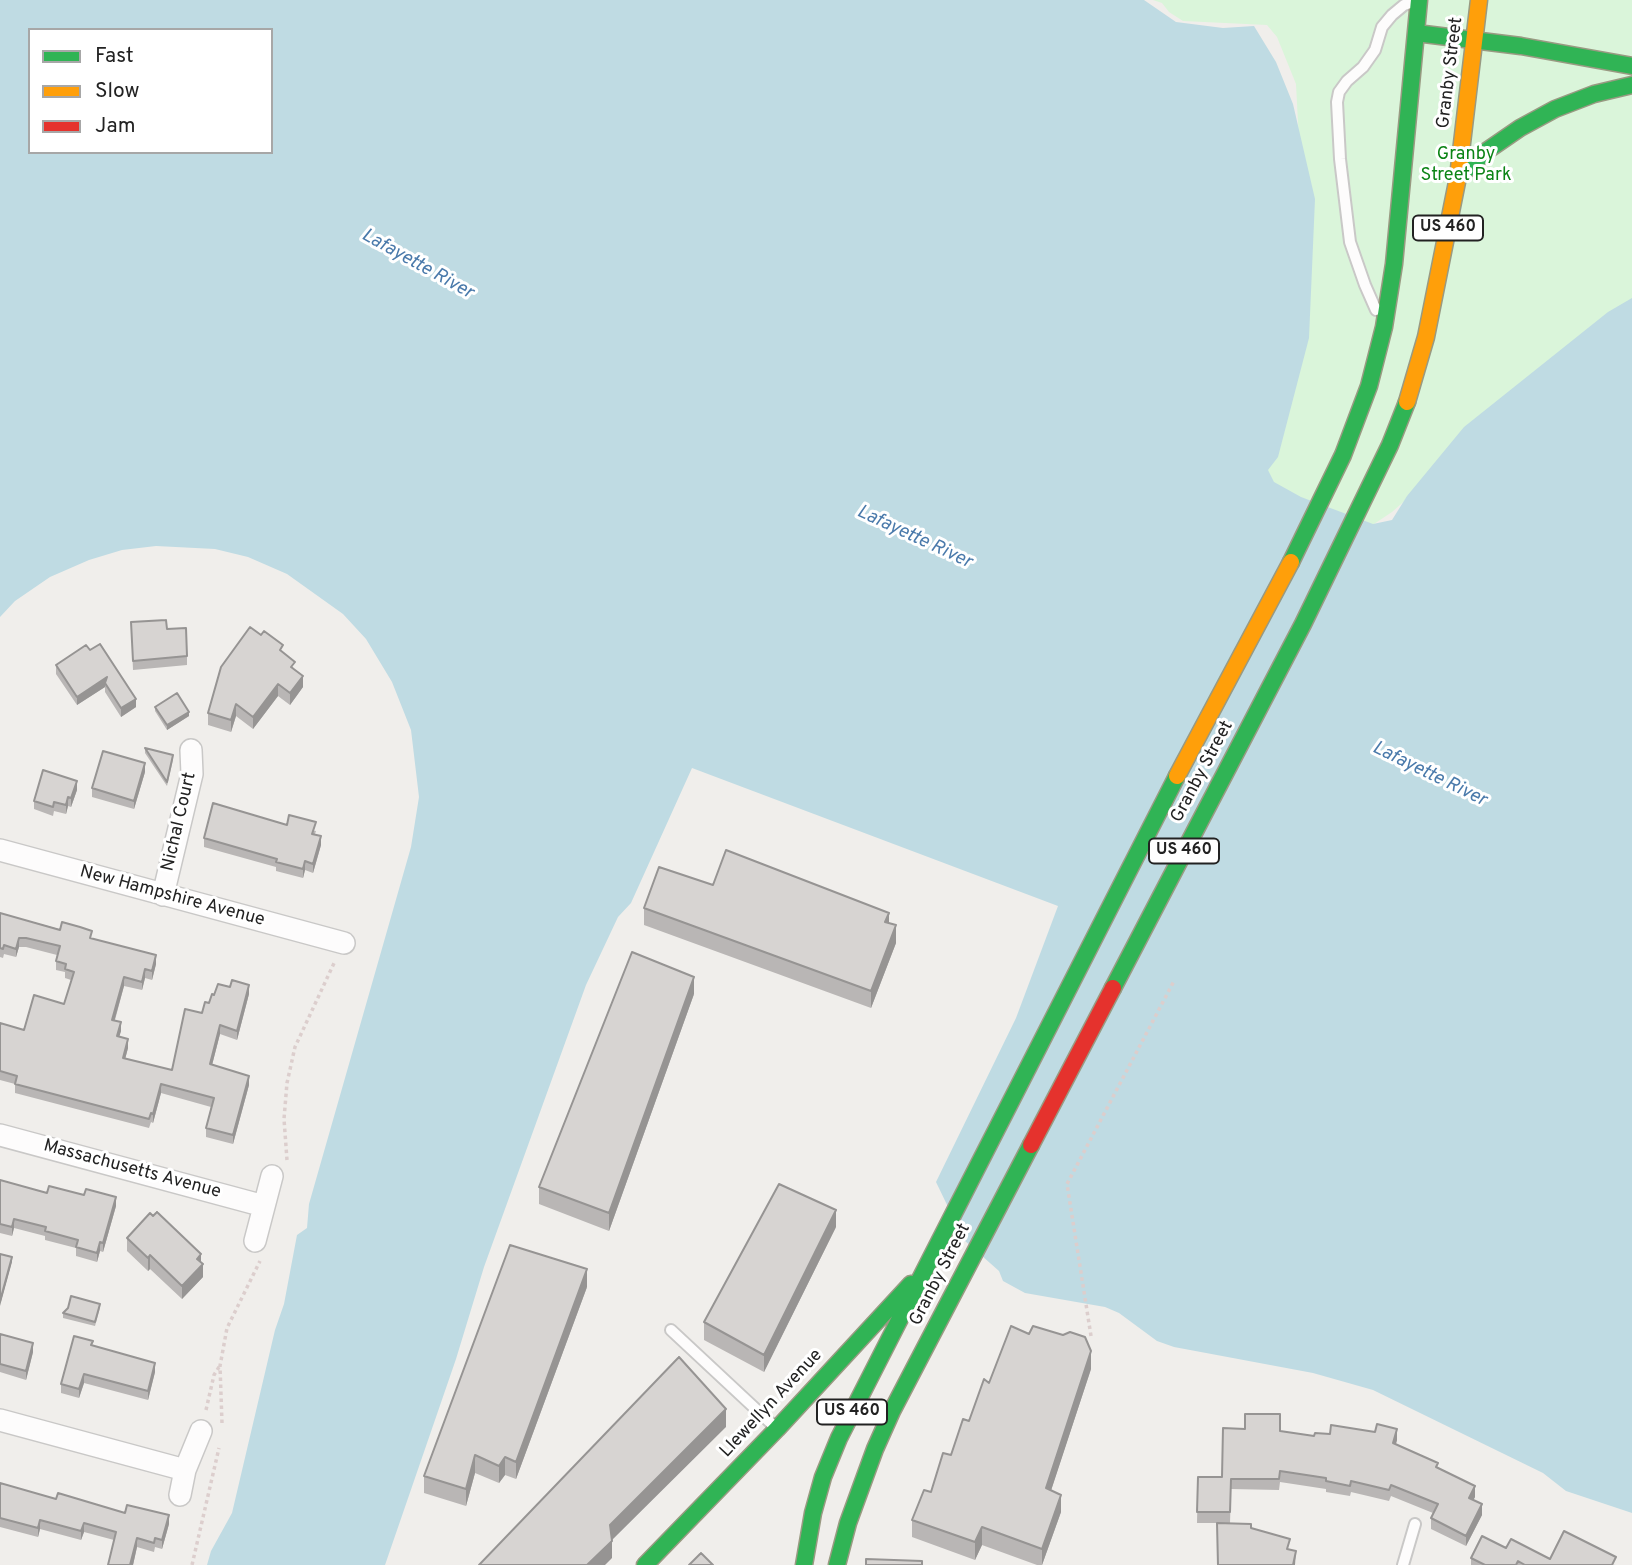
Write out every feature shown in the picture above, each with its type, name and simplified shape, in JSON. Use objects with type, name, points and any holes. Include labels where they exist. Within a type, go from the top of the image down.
[{"type":"main road","name":"Granby Street","points":[[804,1565],[813,1513],[835,1448],[1147,832],[1292,559],[1343,455],[1364,400],[1384,327],[1394,264],[1419,0]]},
{"type":"main road","name":"Granby Street","points":[[837,1565],[848,1523],[875,1449],[957,1285],[1303,624],[1391,445],[1426,337],[1458,177],[1479,0]]},
{"type":"main road","points":[[1416,33],[1570,54],[1632,66]]},
{"type":"main road","points":[[1458,177],[1488,150],[1532,121],[1594,94],[1632,85]]},
{"type":"main road","name":"Llewellyn Avenue","points":[[645,1565],[926,1269]]},
{"type":"street","name":"Nichal Court","points":[[163,895],[192,774],[191,750]]},
{"type":"street","name":"New Hampshire Avenue","points":[[0,850],[344,943]]},
{"type":"street","name":"Massachusetts Avenue","points":[[0,1135],[264,1206]]},
{"type":"street","points":[[255,1241],[272,1176]]},
{"type":"street","points":[[0,1420],[185,1470]]},
{"type":"street","points":[[180,1495],[185,1470],[201,1431]]},
{"type":"lane","points":[[1384,327],[1364,285],[1350,242],[1340,159],[1337,102],[1339,92],[1375,50],[1382,27],[1404,5],[1419,0]]},
{"type":"lane","points":[[671,1330],[777,1429]]},
{"type":"lane","points":[[1403,1565],[1415,1524]]},
{"type":"path","points":[[1091,1336],[1068,1184],[1174,981]]},
{"type":"path","points":[[201,1431],[214,1375],[220,1366]]},
{"type":"green space","name":"Granby Street Park","points":[[1153,0],[1632,0],[1632,300],[1392,512],[1347,542],[1254,471],[1303,220],[1296,84],[1277,37],[1267,25],[1183,21],[1169,12],[1162,3]]},
{"type":"water","name":"Lafayette River","points":[[0,0],[1144,0],[1176,22],[1223,28],[1254,26],[1276,62],[1293,104],[1315,199],[1309,338],[1278,457],[1268,470],[1274,482],[1301,497],[1373,524],[1392,520],[1407,496],[1464,427],[1608,312],[1632,298],[1632,1513],[1566,1491],[1543,1473],[1373,1390],[1313,1373],[1174,1347],[1157,1341],[1119,1313],[1105,1307],[1025,1293],[1003,1281],[999,1271],[964,1240],[936,1182],[1016,1018],[1058,906],[692,768],[631,903],[618,917],[586,985],[484,1267],[456,1359],[385,1565],[207,1565],[211,1551],[232,1513],[275,1330],[284,1304],[297,1235],[307,1228],[309,1204],[411,847],[419,797],[411,730],[392,682],[366,639],[343,614],[287,574],[248,557],[215,549],[156,546],[122,550],[89,560],[50,577],[15,601],[0,617]]},
{"type":"building","points":[[166,620],[167,629],[186,628],[187,656],[133,661],[131,622]]},
{"type":"building","points":[[250,627],[261,635],[264,631],[283,645],[280,650],[295,662],[291,667],[303,676],[290,693],[278,684],[253,717],[236,704],[231,720],[208,713],[221,667]]},
{"type":"building","points":[[100,644],[136,699],[121,708],[105,683],[107,677],[77,697],[56,665],[86,645],[90,650]]},
{"type":"building","points":[[177,693],[189,712],[167,725],[155,707]]},
{"type":"building","points":[[145,748],[173,755],[167,782]]},
{"type":"building","points":[[103,751],[145,763],[134,801],[92,788]]},
{"type":"building","points":[[43,770],[77,781],[66,805],[54,802],[53,807],[34,801]]},
{"type":"building","points":[[213,803],[287,825],[289,815],[316,822],[312,834],[321,836],[313,864],[305,861],[303,869],[204,838]]},
{"type":"building","points":[[726,850],[889,913],[885,922],[896,925],[871,991],[644,908],[659,867],[713,885]]},
{"type":"building","points":[[0,913],[60,930],[62,922],[92,931],[90,938],[156,955],[152,971],[145,969],[142,982],[124,977],[112,1020],[121,1022],[117,1036],[128,1039],[123,1058],[172,1070],[185,1009],[202,1013],[205,1002],[209,1003],[218,984],[230,987],[232,980],[249,985],[237,1031],[220,1025],[210,1064],[249,1076],[233,1135],[206,1128],[214,1098],[161,1084],[153,1114],[151,1113],[149,1119],[15,1084],[17,1076],[0,1071],[0,1023],[24,1030],[34,995],[64,1004],[74,972],[65,969],[66,964],[56,961],[60,946],[19,938],[16,949],[4,945],[3,949],[0,948]]},
{"type":"building","points":[[632,952],[694,977],[609,1213],[539,1187]]},
{"type":"building","points":[[0,1180],[47,1193],[49,1186],[84,1195],[86,1189],[116,1197],[103,1243],[100,1242],[97,1253],[76,1247],[78,1240],[45,1231],[46,1227],[14,1219],[12,1227],[0,1224]]},
{"type":"building","points":[[779,1184],[836,1210],[764,1355],[704,1322]]},
{"type":"building","points":[[157,1212],[201,1254],[197,1259],[203,1264],[182,1286],[150,1255],[148,1258],[127,1238],[150,1213],[153,1216]]},
{"type":"building","points":[[510,1245],[587,1269],[516,1462],[505,1457],[499,1466],[475,1455],[466,1489],[424,1476]]},
{"type":"building","points":[[0,1254],[12,1257],[0,1301]]},
{"type":"building","points":[[71,1296],[100,1304],[95,1322],[63,1313],[68,1308]]},
{"type":"building","points":[[1011,1326],[1029,1334],[1033,1326],[1063,1335],[1070,1332],[1085,1337],[1091,1351],[1046,1488],[1061,1495],[1042,1549],[982,1527],[975,1542],[912,1520],[924,1490],[931,1492],[943,1453],[951,1455],[963,1419],[969,1421],[984,1379],[989,1383]]},
{"type":"building","points":[[0,1334],[33,1343],[26,1371],[0,1364]]},
{"type":"building","points":[[74,1336],[93,1341],[91,1345],[155,1363],[148,1391],[84,1374],[79,1389],[61,1384]]},
{"type":"building","points":[[679,1357],[726,1409],[610,1525],[612,1541],[587,1565],[479,1565]]},
{"type":"building","points":[[1245,1414],[1280,1414],[1280,1431],[1314,1436],[1315,1433],[1330,1434],[1331,1425],[1375,1432],[1377,1424],[1397,1429],[1393,1443],[1438,1463],[1436,1467],[1475,1486],[1469,1498],[1482,1504],[1466,1536],[1431,1518],[1438,1504],[1391,1485],[1389,1490],[1351,1481],[1350,1486],[1326,1481],[1326,1478],[1280,1471],[1279,1479],[1231,1479],[1230,1512],[1197,1512],[1198,1477],[1222,1477],[1223,1428],[1245,1429]]},
{"type":"building","points":[[0,1483],[56,1499],[58,1493],[125,1513],[127,1505],[169,1515],[162,1540],[155,1538],[154,1543],[137,1538],[130,1565],[108,1565],[116,1532],[84,1523],[81,1531],[40,1520],[38,1528],[0,1518]]},
{"type":"building","points":[[1217,1523],[1251,1524],[1251,1528],[1290,1539],[1287,1549],[1296,1551],[1293,1565],[1218,1565]]},
{"type":"building","points":[[1564,1531],[1616,1557],[1612,1565],[1525,1565],[1518,1561],[1516,1565],[1485,1565],[1471,1558],[1482,1536],[1506,1548],[1511,1539],[1550,1559]]},
{"type":"building","points":[[701,1553],[713,1565],[689,1565]]},
{"type":"building","points":[[866,1559],[922,1561],[922,1565],[866,1565]]},
{"type":"traffic: fast","points":[[1291,562],[1343,455],[1369,386],[1384,327],[1394,264],[1419,0]]},
{"type":"traffic: fast","points":[[1416,33],[1521,46],[1632,66]]},
{"type":"traffic: fast","points":[[1458,177],[1488,150],[1555,109],[1594,94],[1632,85]]},
{"type":"traffic: fast","points":[[1113,988],[1303,624],[1390,445],[1407,402]]},
{"type":"traffic: fast","points":[[804,1565],[813,1513],[823,1477],[839,1438],[1177,776]]},
{"type":"traffic: fast","points":[[837,1565],[848,1523],[892,1411],[1031,1145]]},
{"type":"traffic: fast","points":[[645,1565],[777,1429],[911,1284]]},
{"type":"traffic: slow","points":[[1407,402],[1426,337],[1458,177],[1479,0]]},
{"type":"traffic: slow","points":[[1177,776],[1291,562]]},
{"type":"traffic: jam","points":[[1031,1145],[1113,988]]}]
